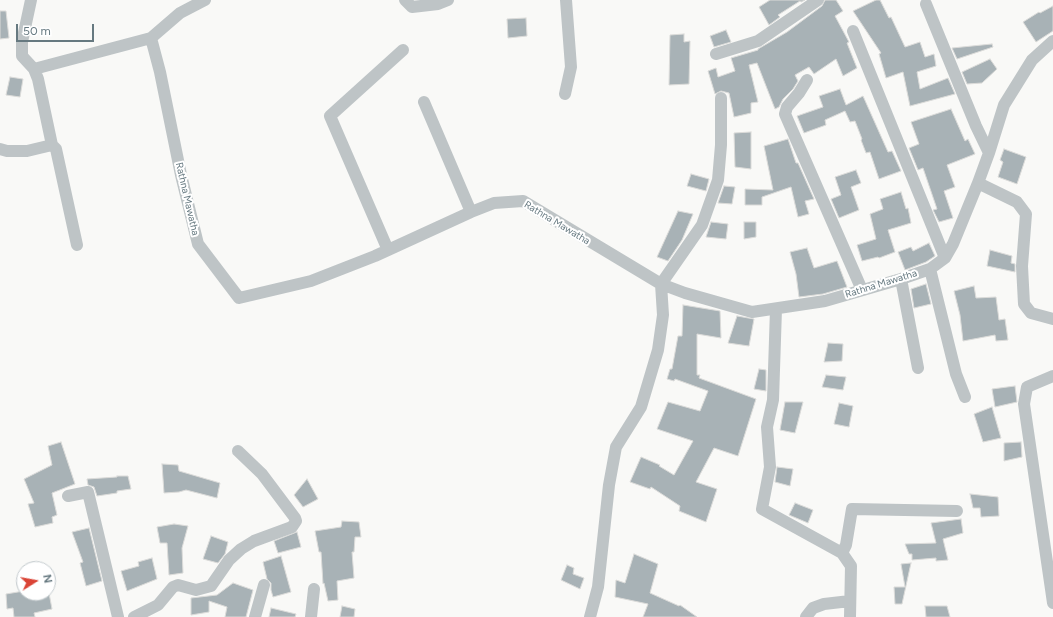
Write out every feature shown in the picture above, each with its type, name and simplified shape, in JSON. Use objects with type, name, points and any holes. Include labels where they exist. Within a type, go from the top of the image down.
[{"type":"street","points":[[31,0],[22,42],[22,56],[36,74],[52,145],[56,149],[77,245]]},
{"type":"street","points":[[36,74],[151,38],[180,13],[205,0]]},
{"type":"street","points":[[405,0],[412,7],[438,4],[448,0]]},
{"type":"street","points":[[565,94],[571,67],[566,0]]},
{"type":"street","points":[[716,54],[758,41],[818,0]]},
{"type":"street","points":[[926,4],[976,126],[990,153]]},
{"type":"street","points":[[853,31],[945,258]]},
{"type":"street","name":"Rathna Mawatha","points":[[151,38],[160,72],[198,244],[239,298],[311,280],[388,250],[494,203],[523,201],[660,284],[685,293],[752,312],[825,301],[930,269],[945,258],[954,244],[990,153],[1004,105],[1032,60],[1053,41]]},
{"type":"street","points":[[388,250],[330,116],[403,50]]},
{"type":"street","points":[[806,80],[800,93],[787,107],[785,114],[862,290]]},
{"type":"street","points":[[590,617],[598,587],[609,485],[616,447],[641,407],[658,350],[663,315],[660,284],[702,225],[718,180],[721,145],[721,98]]},
{"type":"street","points":[[424,102],[471,212]]},
{"type":"street","points":[[0,149],[8,151],[27,151],[52,145]]},
{"type":"street","points":[[978,184],[1017,202],[1026,214],[1022,266],[1024,304],[1032,313],[1053,319]]},
{"type":"street","points":[[930,269],[956,374],[966,397]]},
{"type":"street","points":[[901,279],[918,368]]},
{"type":"street","points":[[776,309],[773,400],[767,427],[770,467],[762,509],[842,554],[851,566],[850,617]]},
{"type":"street","points":[[1053,376],[1027,387],[1024,404],[1053,603]]},
{"type":"street","points":[[134,617],[158,604],[173,587],[178,586],[196,590],[211,586],[229,560],[241,549],[254,541],[292,527],[296,522],[295,518],[262,474],[238,451]]},
{"type":"street","points":[[68,496],[88,492],[118,617]]},
{"type":"street","points":[[842,554],[846,546],[852,509],[957,511]]},
{"type":"street","points":[[255,617],[264,585]]},
{"type":"street","points":[[311,617],[314,589]]},
{"type":"street","points":[[806,617],[813,608],[824,604],[850,601]]},
{"type":"building","points":[[770,0],[805,0],[800,1],[778,15],[780,17],[769,25],[759,7]]},
{"type":"building","points":[[825,0],[836,0],[843,11],[835,16],[849,42],[847,43],[857,68],[843,76],[836,59],[814,74],[809,67],[795,75],[798,81],[793,89],[783,99],[779,107],[775,109],[757,63],[749,65],[758,102],[751,103],[751,113],[734,117],[729,93],[721,91],[715,94],[708,71],[716,68],[718,77],[735,71],[731,58],[758,50],[787,32],[822,6]]},
{"type":"building","points":[[876,0],[880,0],[889,18],[891,17],[905,47],[920,42],[925,57],[934,54],[936,66],[917,72],[920,89],[948,78],[955,94],[910,106],[903,72],[886,78],[879,54],[881,53],[853,11]]},
{"type":"building","points":[[1053,6],[1053,31],[1036,42],[1023,22],[1039,12],[1040,13]]},
{"type":"building","points":[[0,11],[6,11],[9,38],[0,39]]},
{"type":"building","points":[[526,18],[527,36],[508,38],[507,19]]},
{"type":"building","points":[[726,30],[731,42],[714,47],[710,36]]},
{"type":"building","points":[[684,34],[684,42],[690,41],[689,84],[669,85],[670,35]]},
{"type":"building","points":[[992,44],[993,47],[957,59],[952,48]]},
{"type":"building","points":[[990,59],[997,69],[982,83],[967,84],[962,72]]},
{"type":"building","points":[[10,77],[23,79],[20,97],[6,95]]},
{"type":"building","points":[[840,89],[846,105],[863,96],[888,152],[892,151],[901,171],[879,179],[870,152],[866,153],[855,121],[850,122],[845,111],[825,120],[826,125],[804,133],[797,116],[823,107],[819,96]]},
{"type":"building","points":[[951,109],[965,141],[968,139],[975,154],[947,165],[955,187],[944,191],[953,218],[939,222],[933,210],[937,209],[923,168],[918,170],[909,148],[919,144],[911,122]]},
{"type":"building","points":[[751,132],[751,169],[735,167],[734,133]]},
{"type":"building","points":[[788,139],[796,163],[798,163],[814,199],[805,201],[809,214],[798,217],[791,187],[762,197],[762,205],[745,205],[745,189],[773,190],[764,146]]},
{"type":"building","points":[[1004,149],[1026,157],[1017,184],[998,177],[1003,162],[1000,160]]},
{"type":"building","points":[[856,170],[861,183],[851,187],[859,210],[839,218],[831,199],[841,195],[835,177]]},
{"type":"building","points":[[691,174],[709,179],[706,191],[687,186]]},
{"type":"building","points":[[724,186],[735,187],[732,204],[718,203]]},
{"type":"building","points":[[901,192],[906,209],[908,208],[911,223],[888,230],[895,252],[879,258],[862,261],[857,245],[876,239],[870,214],[883,209],[880,199]]},
{"type":"building","points":[[678,211],[693,214],[682,240],[668,261],[657,257]]},
{"type":"building","points":[[711,222],[728,224],[726,239],[706,237]]},
{"type":"building","points":[[744,222],[756,222],[756,237],[744,239]]},
{"type":"building","points":[[929,243],[935,256],[926,262],[905,270],[898,252],[911,247],[913,251]]},
{"type":"building","points":[[807,248],[814,268],[837,261],[847,287],[823,294],[799,297],[796,274],[790,252]]},
{"type":"building","points":[[990,250],[1012,256],[1011,263],[1015,264],[1015,272],[987,266]]},
{"type":"building","points":[[926,284],[931,304],[914,308],[911,289]]},
{"type":"building","points":[[974,286],[976,298],[996,297],[999,320],[1005,319],[1008,340],[996,341],[995,335],[963,341],[960,315],[954,291]]},
{"type":"building","points":[[683,305],[720,311],[721,338],[697,334],[697,375],[700,375],[699,378],[756,399],[738,456],[714,448],[696,482],[717,489],[706,522],[679,511],[680,506],[651,487],[650,489],[630,482],[641,457],[660,465],[659,466],[674,475],[693,441],[657,429],[668,402],[700,411],[708,391],[675,379],[674,381],[667,379],[670,369],[672,369],[678,336],[682,336]]},
{"type":"building","points":[[737,316],[754,319],[749,346],[728,343]]},
{"type":"building","points":[[828,343],[843,344],[842,361],[824,362]]},
{"type":"building","points":[[759,369],[766,370],[766,391],[754,389]]},
{"type":"building","points":[[826,375],[846,377],[843,390],[822,387]]},
{"type":"building","points":[[1015,386],[1017,402],[995,407],[992,389]]},
{"type":"building","points":[[785,402],[803,402],[795,433],[780,430]]},
{"type":"building","points":[[839,403],[853,406],[849,427],[834,424]]},
{"type":"building","points":[[992,407],[1001,438],[983,442],[974,414]]},
{"type":"building","points":[[61,442],[75,484],[52,493],[57,515],[52,517],[53,523],[35,527],[28,504],[34,503],[24,479],[52,465],[48,446]]},
{"type":"building","points":[[1021,442],[1022,457],[1004,461],[1004,443]]},
{"type":"building","points":[[162,464],[178,465],[179,471],[220,483],[217,498],[186,490],[164,493]]},
{"type":"building","points":[[777,467],[793,469],[790,486],[775,482]]},
{"type":"building","points":[[128,476],[131,489],[97,496],[94,487],[88,485],[87,479]]},
{"type":"building","points":[[307,479],[318,499],[303,507],[294,495]]},
{"type":"building","points":[[970,494],[998,497],[999,516],[981,517],[980,508],[973,508]]},
{"type":"building","points":[[795,503],[813,510],[808,523],[789,515]]},
{"type":"building","points":[[961,519],[963,533],[943,539],[948,560],[936,561],[936,558],[912,560],[912,554],[909,554],[905,544],[936,543],[931,523]]},
{"type":"building","points":[[342,521],[359,522],[361,537],[355,537],[354,552],[352,552],[354,578],[337,581],[338,600],[328,601],[324,583],[323,584],[321,552],[319,552],[315,531],[341,527]]},
{"type":"building","points":[[174,524],[188,526],[182,548],[183,573],[169,575],[167,543],[160,543],[157,527]]},
{"type":"building","points":[[89,528],[102,581],[86,586],[80,563],[83,562],[72,532]]},
{"type":"building","points":[[297,532],[301,547],[278,553],[274,541]]},
{"type":"building","points":[[211,536],[228,542],[225,554],[218,563],[203,559]]},
{"type":"building","points":[[634,554],[658,564],[650,593],[679,606],[680,605],[697,617],[643,617],[648,604],[615,597],[616,580],[625,583]]},
{"type":"building","points":[[281,556],[291,592],[273,597],[271,583],[267,579],[263,562]]},
{"type":"building","points":[[152,558],[157,579],[127,591],[121,571],[139,566],[138,562]]},
{"type":"building","points":[[911,563],[902,604],[895,604],[894,587],[905,587],[901,564]]},
{"type":"building","points":[[567,565],[574,568],[573,574],[584,578],[580,589],[561,580]]},
{"type":"building","points":[[233,583],[253,590],[246,617],[225,617],[227,607],[209,601],[209,612],[191,615],[191,598],[217,595]]},
{"type":"building","points":[[16,592],[16,601],[50,601],[52,609],[34,613],[35,617],[14,617],[13,608],[7,609],[6,594]]},
{"type":"building","points":[[342,606],[355,609],[354,617],[340,617]]},
{"type":"building","points":[[925,606],[947,606],[950,617],[926,617]]},
{"type":"building","points":[[271,608],[296,614],[295,617],[269,617]]}]
